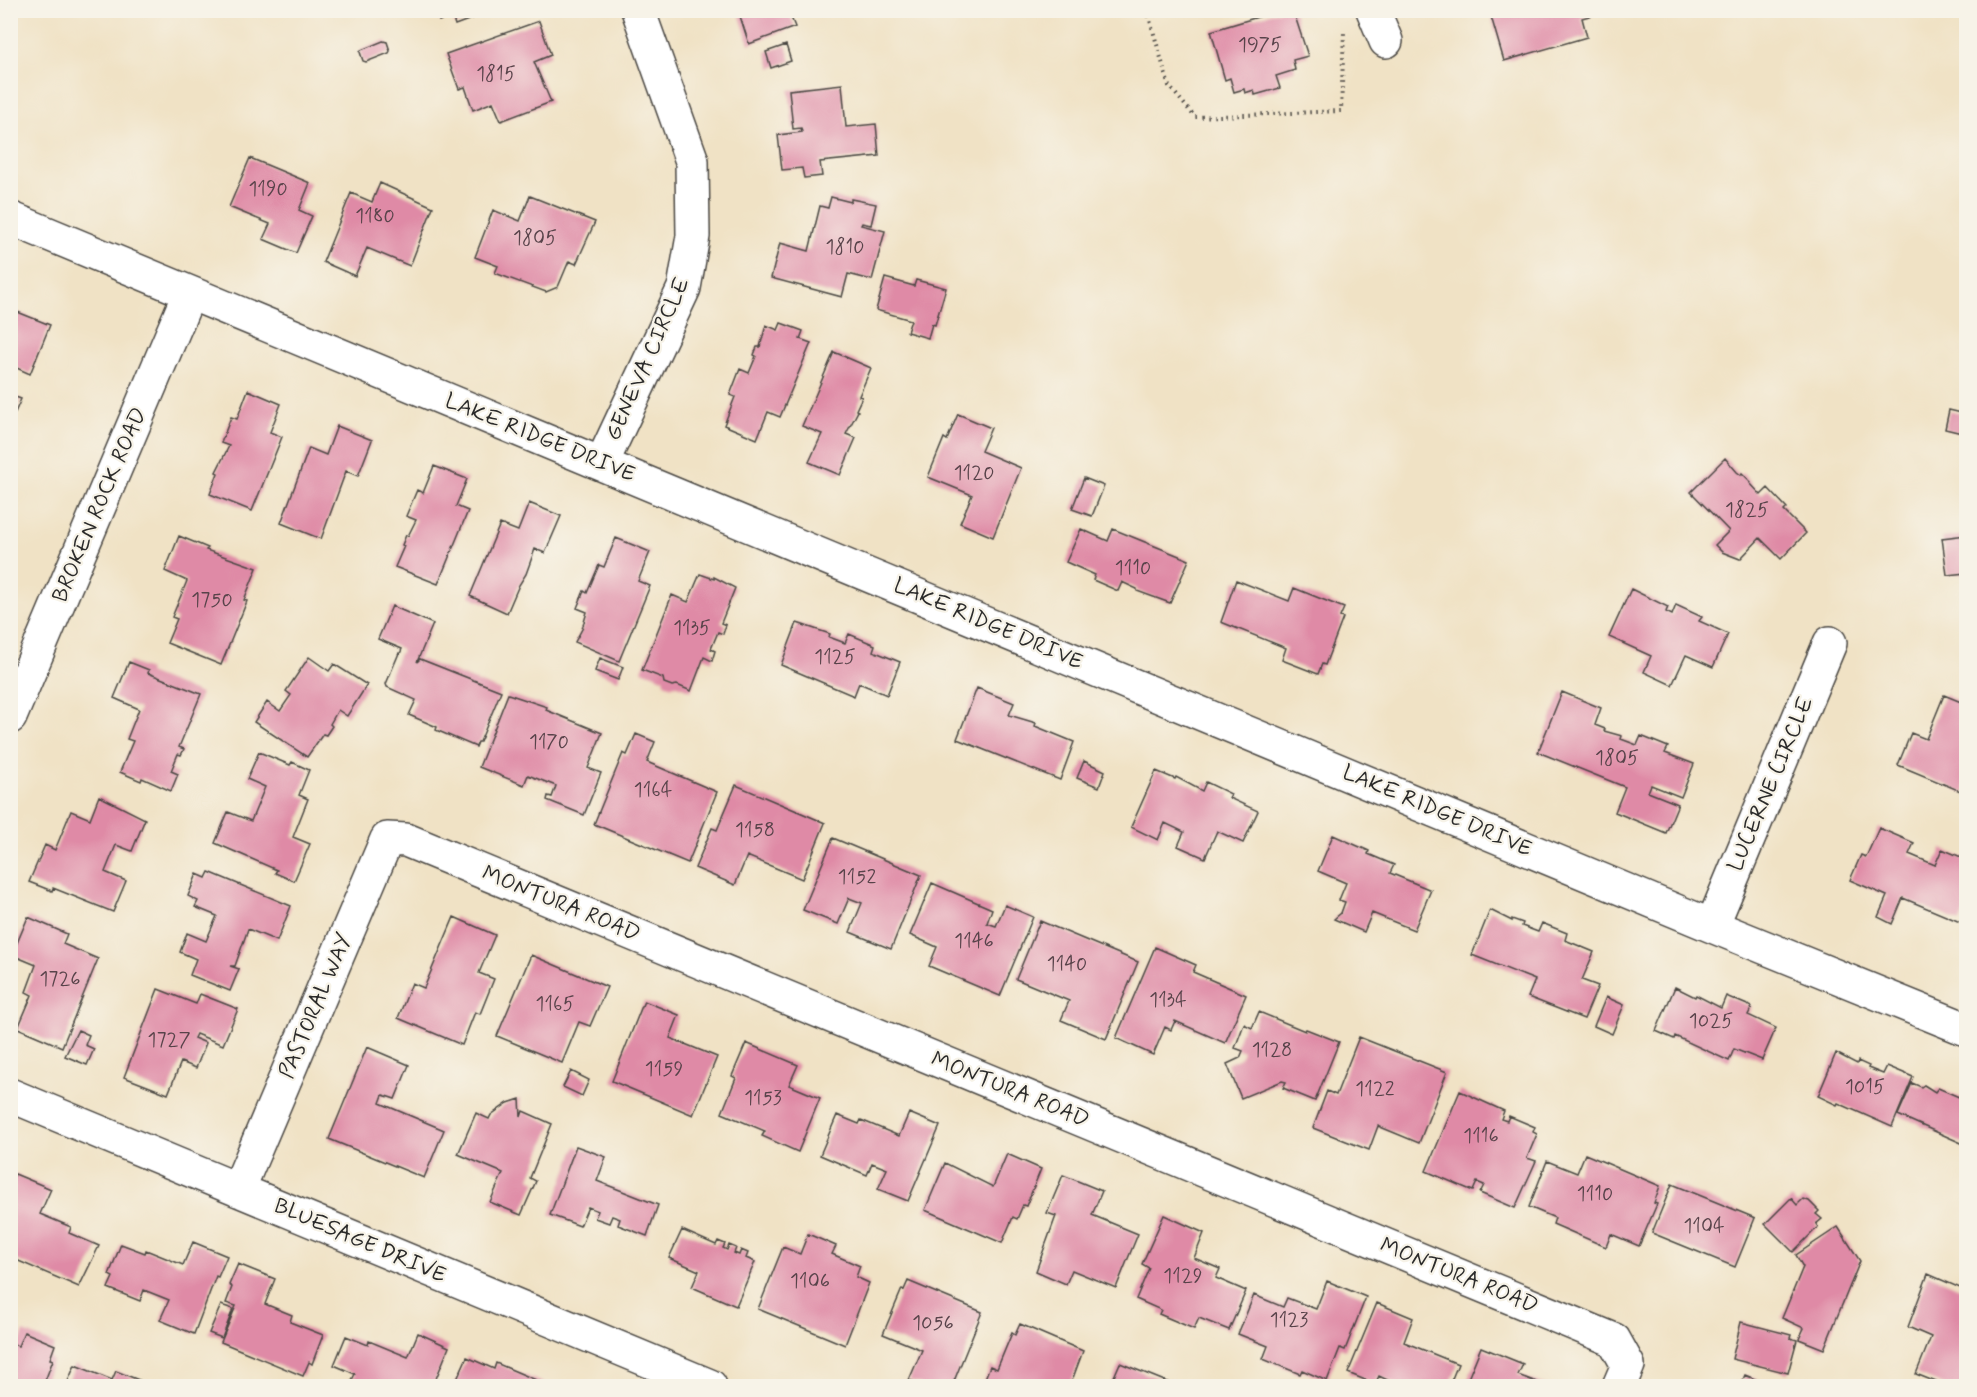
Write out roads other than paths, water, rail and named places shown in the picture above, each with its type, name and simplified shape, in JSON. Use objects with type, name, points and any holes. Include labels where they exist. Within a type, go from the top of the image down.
[{"type":"street","name":"GENEVA CIRCLE","points":[[602,463],[684,288],[693,236],[692,161],[638,10]]},
{"type":"street","points":[[1359,16],[1386,41]]},
{"type":"street","name":"LAKE RIDGE DRIVE","points":[[10,218],[1712,926],[1966,1029]]},
{"type":"street","name":"BROKEN ROCK ROAD","points":[[10,717],[189,294]]},
{"type":"street","name":"LUCERNE CIRCLE","points":[[1712,926],[1830,643]]},
{"type":"street","name":"PASTORAL WAY","points":[[238,1190],[387,839],[406,840]]},
{"type":"street","name":"MONTURA ROAD","points":[[406,840],[1614,1340],[1628,1365],[1619,1386]]},
{"type":"street","name":"BLUESAGE DRIVE","points":[[10,1095],[710,1386]]}]
